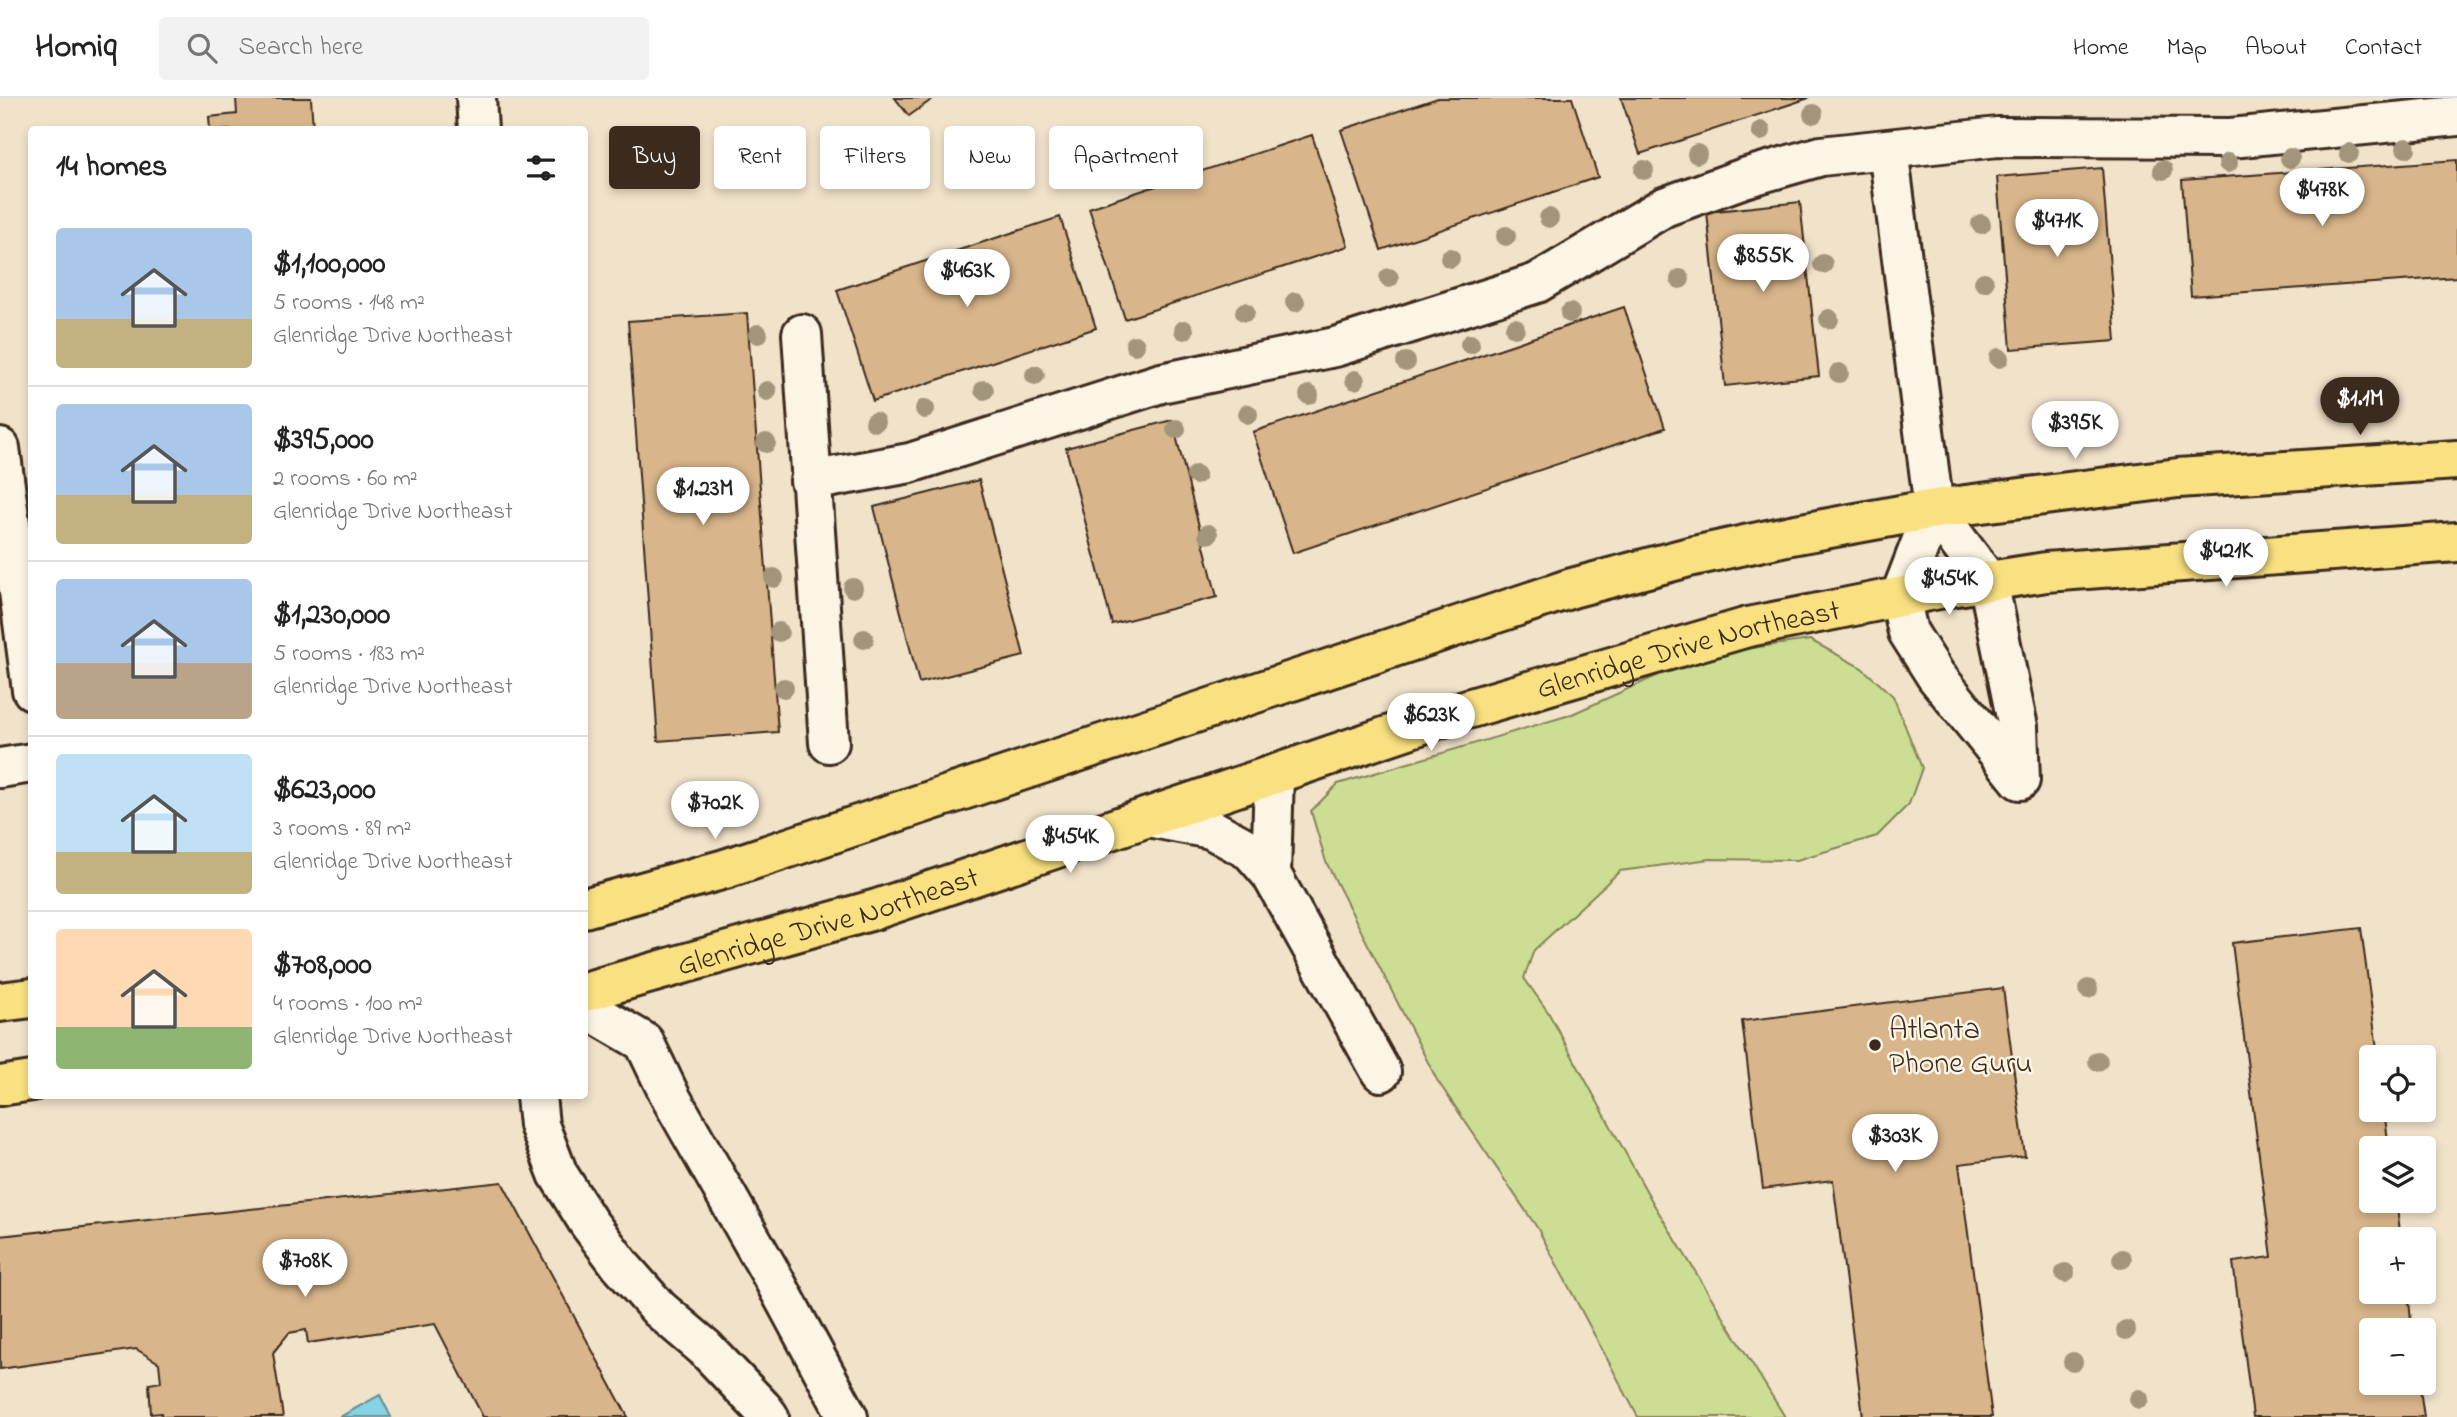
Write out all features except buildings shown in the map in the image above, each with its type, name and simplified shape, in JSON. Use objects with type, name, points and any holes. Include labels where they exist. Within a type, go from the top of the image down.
[{"type":"main road","points":[[588,907],[750,861],[1572,587],[1702,554],[1934,509],[2178,478],[2457,460]]},
{"type":"main road","name":"Glenridge Drive Northeast","points":[[588,991],[877,909],[1464,710],[1748,627],[2046,572],[2457,542]]},
{"type":"main road","points":[[0,1002],[28,998]]},
{"type":"main road","points":[[0,1086],[28,1082]]},
{"type":"street","points":[[475,98],[478,126]]},
{"type":"street","points":[[810,481],[910,463],[1161,383],[1335,347],[1537,283],[1664,207],[1744,178],[1821,156],[1998,137],[2231,138],[2457,116]]},
{"type":"street","points":[[1888,149],[1934,509],[1900,597],[1908,632],[1936,676],[2020,780],[2018,727],[1988,581],[1934,509]]},
{"type":"street","points":[[802,334],[829,743]]},
{"type":"street","points":[[0,448],[28,660]]},
{"type":"street","points":[[0,768],[28,764]]},
{"type":"street","points":[[1271,874],[1273,775]]},
{"type":"street","points":[[1148,817],[1212,829],[1251,851],[1271,874],[1381,1072]]},
{"type":"street","points":[[588,1009],[644,1042],[671,1098],[848,1417]]},
{"type":"street","points":[[536,1099],[539,1125],[558,1174],[621,1266],[659,1309],[705,1348],[769,1417]]},
{"type":"green space","points":[[1810,640],[1862,668],[1893,696],[1922,768],[1909,804],[1877,836],[1797,860],[1710,859],[1620,871],[1534,950],[1524,978],[1548,1012],[1653,1203],[1785,1417],[1638,1417],[1538,1229],[1437,1080],[1326,862],[1311,811],[1338,784],[1570,715],[1703,655]]},
{"type":"water","points":[[380,1395],[391,1417],[340,1417]]},
{"type":"place","name":"Atlanta Phone Guru","points":[[1875,1045]]}]
